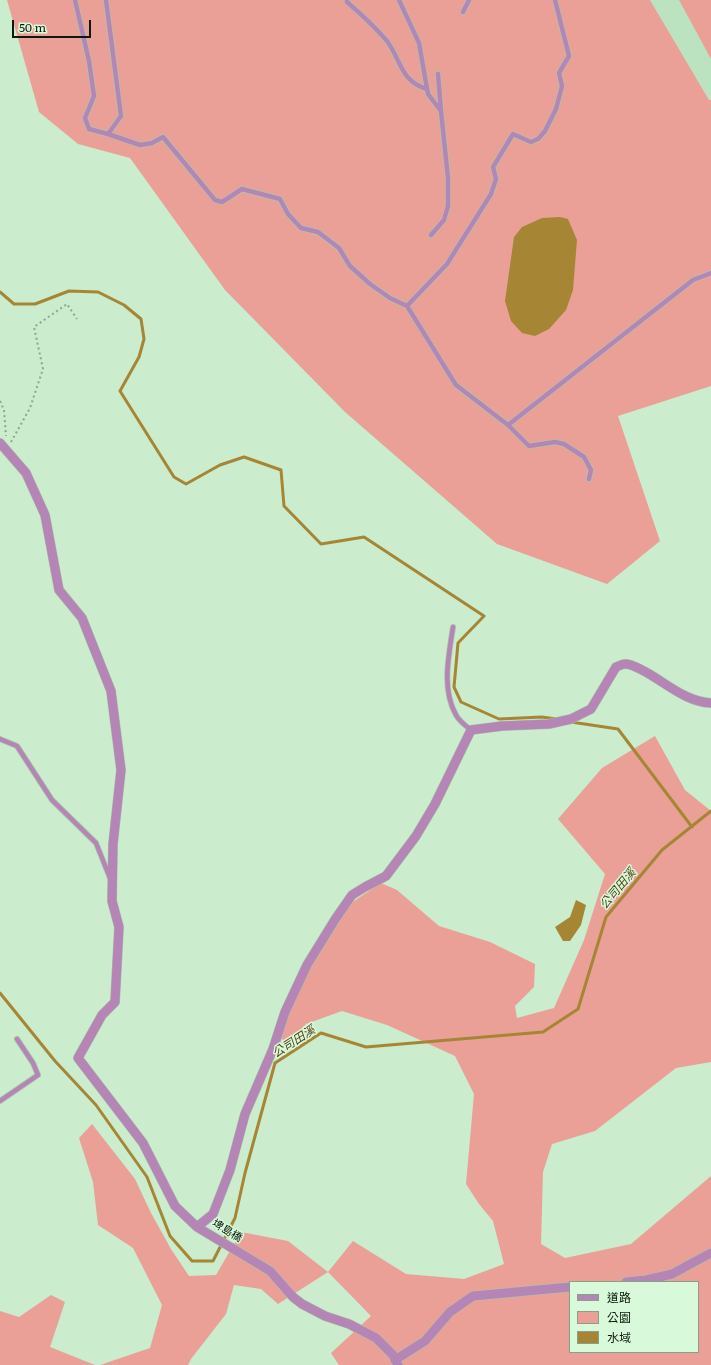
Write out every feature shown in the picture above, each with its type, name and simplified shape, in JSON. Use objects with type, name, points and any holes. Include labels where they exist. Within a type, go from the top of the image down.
[{"type":"street","points":[[3,446],[26,473],[45,515],[60,590],[82,618],[111,691],[121,770],[113,844],[112,883]]},
{"type":"street","points":[[197,1227],[213,1214],[230,1170],[245,1114],[273,1049],[285,1012],[307,965],[352,895],[365,886],[386,876],[416,836],[435,804],[471,730],[502,726],[549,724],[571,719],[591,709],[616,667],[623,664],[632,665],[654,676],[691,699],[702,703],[711,703]]},
{"type":"street","name":"埤島橋","points":[[112,883],[112,901],[119,928],[115,1002],[102,1015],[78,1058],[143,1143],[175,1206],[197,1227],[270,1271],[302,1304],[325,1316],[349,1324],[376,1338],[392,1354],[396,1363]]},
{"type":"street","points":[[636,1281],[672,1274],[711,1252]]},
{"type":"street","points":[[396,1363],[425,1340],[450,1312],[474,1296],[569,1287]]},
{"type":"lane","points":[[75,0],[89,61],[94,96],[85,118],[88,129],[140,145],[152,143],[163,137],[215,200],[222,202],[242,189],[280,199],[288,214],[302,228],[318,232],[339,248],[350,266],[370,284],[390,298],[406,306],[456,385],[508,425],[529,446],[555,442],[564,444],[584,457],[591,470],[589,479]]},
{"type":"lane","points":[[106,0],[121,116],[108,134]]},
{"type":"lane","points":[[347,0],[347,2],[368,20],[388,42],[408,78],[418,86],[427,89]]},
{"type":"lane","points":[[399,0],[419,43],[428,94],[441,112]]},
{"type":"lane","points":[[463,12],[469,0]]},
{"type":"lane","points":[[406,306],[447,264],[491,194],[496,179],[493,167],[513,134],[531,142],[538,139],[545,131],[556,109],[562,86],[559,73],[569,56],[555,0]]},
{"type":"lane","points":[[431,235],[444,220],[448,206],[448,178],[438,74]]},
{"type":"lane","points":[[508,425],[692,280],[711,273]]},
{"type":"lane","points":[[453,626],[448,662],[448,695],[456,716],[471,730]]},
{"type":"lane","points":[[0,739],[17,746],[52,800],[96,843],[112,883]]},
{"type":"lane","points":[[0,1101],[38,1075],[33,1063],[17,1039]]},
{"type":"path","points":[[3,446],[30,408],[42,369],[34,327],[67,304],[76,319]]},
{"type":"path","points":[[0,401],[4,410],[3,446]]},
{"type":"shaded area","points":[[650,0],[711,0],[711,100],[709,101]]},
{"type":"green space","points":[[7,0],[650,0],[709,100],[711,100],[711,386],[618,416],[660,541],[607,584],[497,544],[345,412],[225,290],[130,158],[78,144],[39,112]]},
{"type":"green space","points":[[679,0],[711,0],[711,59]]},
{"type":"green space","points":[[655,736],[685,790],[711,811],[711,1062],[676,1068],[595,1131],[552,1144],[543,1172],[541,1244],[565,1258],[631,1244],[711,1176],[711,1365],[339,1365],[331,1353],[371,1316],[328,1272],[353,1241],[406,1274],[464,1279],[504,1264],[493,1221],[479,1204],[466,1184],[474,1094],[455,1056],[387,1025],[342,1011],[306,1024],[290,1042],[281,1039],[287,1012],[328,933],[354,901],[381,883],[397,890],[439,926],[490,942],[535,964],[534,987],[515,1006],[517,1018],[554,1008],[584,940],[605,874],[558,819],[602,768]]},
{"type":"green space","points":[[92,1124],[135,1179],[151,1213],[171,1249],[189,1276],[216,1275],[241,1232],[288,1241],[328,1272],[278,1304],[261,1289],[234,1285],[226,1314],[188,1365],[100,1365],[150,1348],[162,1305],[133,1248],[98,1225],[93,1182],[79,1138]]},
{"type":"green space","points":[[51,1295],[65,1302],[50,1347],[95,1365],[0,1365],[0,1311],[19,1317]]},
{"type":"water","points":[[560,217],[568,219],[577,240],[573,290],[566,310],[549,329],[535,336],[522,333],[511,321],[505,301],[514,237],[522,227],[542,218]]},
{"type":"water","points":[[576,900],[586,905],[581,925],[570,941],[563,941],[555,927],[570,917]]},
{"type":"waterway","points":[[0,292],[14,304],[35,304],[69,291],[98,292],[124,305],[141,319],[144,339],[139,357],[120,391],[174,477],[186,484],[220,465],[244,457],[281,470],[284,506],[321,544],[364,537],[484,616],[458,643],[454,687],[461,702],[499,719],[542,717],[556,719]]},
{"type":"waterway","points":[[571,722],[618,729],[692,827]]},
{"type":"waterway","name":"公司田溪","points":[[0,993],[55,1061],[96,1105],[147,1177],[170,1236],[192,1261],[213,1261],[235,1218],[245,1173],[275,1063],[321,1033],[366,1047],[543,1032],[578,1009],[606,917],[662,850],[711,811]]}]
